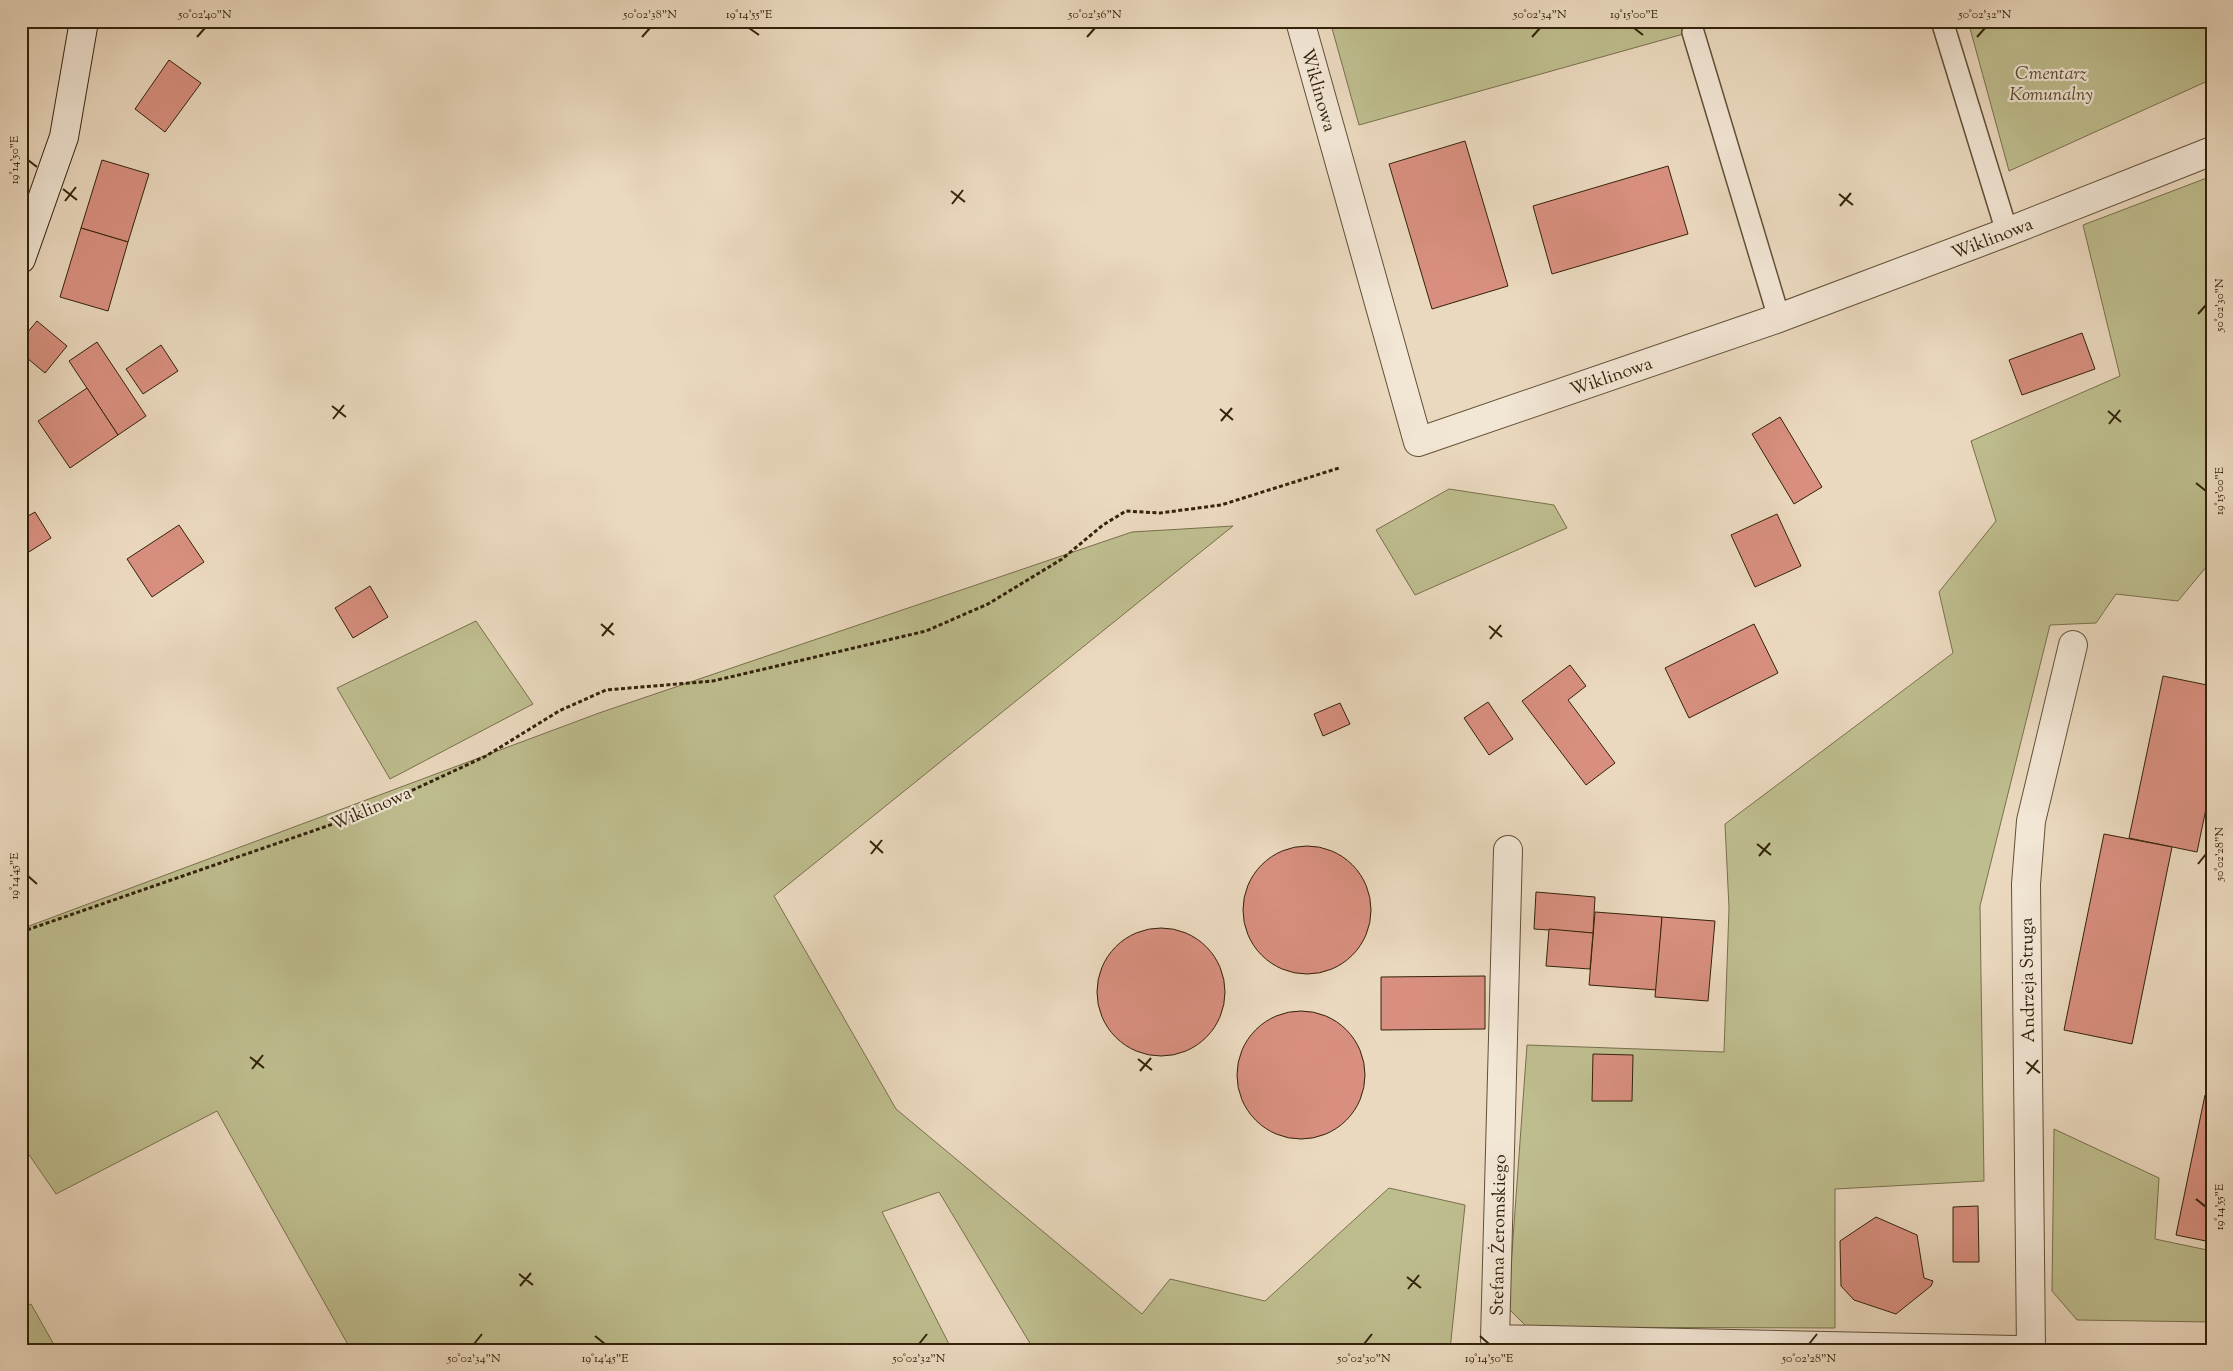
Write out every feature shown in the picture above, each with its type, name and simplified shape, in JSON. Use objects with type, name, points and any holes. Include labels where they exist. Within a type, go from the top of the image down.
[{"type":"street","points":[[21,258],[64,137],[84,21]]},
{"type":"street","name":"Wiklinowa","points":[[1300,21],[1418,442],[1778,318],[2008,232],[2212,151]]},
{"type":"street","name":"Andrzeja Struga","points":[[2030,1350],[2026,884],[2031,821],[2073,645]]},
{"type":"street","name":"Stefana Żeromskiego","points":[[1508,850],[1495,1344],[2016,1350]]},
{"type":"lane","points":[[1942,21],[2008,232]]},
{"type":"lane","points":[[1693,32],[1778,318]]},
{"type":"path","name":"Wiklinowa","points":[[21,932],[359,815],[486,756],[559,711],[606,690],[713,681],[926,631],[988,604],[1062,559],[1103,525],[1126,511],[1160,513],[1220,505],[1339,468]]},
{"type":"green space","points":[[1330,21],[1730,21],[1359,125]]},
{"type":"green space","name":"Cmentarz Komunalny","points":[[1968,21],[2212,21],[2212,79],[2009,171]]},
{"type":"green space","points":[[2212,176],[2212,560],[2178,601],[2116,594],[2096,623],[2050,625],[1980,906],[1984,1181],[1835,1189],[1835,1328],[1527,1327],[1508,1308],[1527,1045],[1724,1052],[1729,908],[1725,824],[1953,653],[1939,592],[1996,521],[1971,441],[2120,376],[2083,225]]},
{"type":"green space","points":[[1449,489],[1554,505],[1567,528],[1415,595],[1376,530]]},
{"type":"green space","points":[[1233,526],[774,896],[896,1109],[1142,1314],[1170,1279],[1265,1301],[1389,1188],[1465,1205],[1450,1350],[1034,1350],[939,1192],[882,1212],[952,1350],[351,1350],[217,1111],[56,1194],[21,1143],[21,929],[599,713],[1132,532]]},
{"type":"green space","points":[[476,621],[533,704],[390,779],[337,688]]},
{"type":"green space","points":[[2054,1129],[2159,1178],[2155,1239],[2212,1251],[2212,1322],[2077,1320],[2052,1291]]},
{"type":"green space","points":[[31,1304],[57,1350],[21,1350],[21,1308]]},
{"type":"building","points":[[169,60],[201,83],[165,132],[135,109]]},
{"type":"building","points":[[1465,141],[1508,286],[1432,309],[1389,164]]},
{"type":"building","points":[[102,160],[149,174],[128,242],[81,228]]},
{"type":"building","points":[[1668,166],[1688,234],[1552,274],[1533,206]]},
{"type":"building","points":[[81,228],[128,242],[108,311],[60,297]]},
{"type":"building","points":[[37,321],[67,346],[45,373],[21,353],[21,340]]},
{"type":"building","points":[[2082,333],[2095,369],[2022,395],[2009,360]]},
{"type":"building","points":[[97,342],[146,416],[118,435],[69,361]]},
{"type":"building","points":[[161,345],[178,371],[143,394],[126,369]]},
{"type":"building","points":[[87,388],[118,435],[70,468],[38,421]]},
{"type":"building","points":[[1780,417],[1822,487],[1794,504],[1752,434]]},
{"type":"building","points":[[35,512],[51,538],[21,557],[21,520]]},
{"type":"building","points":[[1777,514],[1801,566],[1755,587],[1731,535]]},
{"type":"building","points":[[179,525],[204,562],[152,597],[127,559]]},
{"type":"building","points":[[370,586],[388,617],[353,638],[335,608]]},
{"type":"building","points":[[1754,624],[1778,673],[1689,718],[1665,668]]},
{"type":"building","points":[[1570,665],[1586,686],[1568,700],[1615,763],[1586,785],[1522,701]]},
{"type":"building","points":[[2163,676],[2212,686],[2212,780],[2197,852],[2129,838]]},
{"type":"building","points":[[1488,702],[1513,739],[1489,755],[1464,718]]},
{"type":"building","points":[[1340,703],[1350,724],[1323,736],[1314,714]]},
{"type":"building","points":[[2104,834],[2172,847],[2132,1044],[2064,1030]]},
{"type":"building","points":[[1307,846],[1331,851],[1343,857],[1352,865],[1360,874],[1366,886],[1371,910],[1366,934],[1360,946],[1352,955],[1343,963],[1331,969],[1307,974],[1283,969],[1271,963],[1262,955],[1254,946],[1248,934],[1243,910],[1248,886],[1254,874],[1262,865],[1271,857],[1283,851]]},
{"type":"building","points":[[1536,892],[1595,897],[1593,933],[1534,929]]},
{"type":"building","points":[[1595,912],[1662,917],[1657,990],[1589,985]]},
{"type":"building","points":[[1662,917],[1715,921],[1708,1001],[1655,997]]},
{"type":"building","points":[[1161,928],[1185,933],[1197,939],[1206,947],[1214,956],[1220,968],[1225,992],[1220,1016],[1214,1028],[1206,1037],[1197,1045],[1185,1051],[1161,1056],[1137,1051],[1125,1045],[1116,1037],[1108,1028],[1102,1016],[1097,992],[1102,968],[1108,956],[1116,947],[1125,939],[1137,933]]},
{"type":"building","points":[[1549,929],[1593,933],[1590,969],[1546,966]]},
{"type":"building","points":[[1485,976],[1485,1029],[1381,1030],[1381,977]]},
{"type":"building","points":[[1301,1011],[1325,1016],[1337,1022],[1346,1030],[1354,1039],[1360,1051],[1365,1075],[1360,1099],[1354,1111],[1346,1120],[1337,1128],[1325,1134],[1301,1139],[1277,1134],[1265,1128],[1256,1120],[1248,1111],[1242,1099],[1237,1075],[1242,1051],[1248,1039],[1256,1030],[1265,1022],[1277,1016]]},
{"type":"building","points":[[1593,1054],[1633,1055],[1632,1101],[1592,1101]]},
{"type":"building","points":[[2205,1095],[2212,1096],[2211,1242],[2176,1235]]},
{"type":"building","points":[[1978,1206],[1979,1262],[1953,1262],[1953,1207]]},
{"type":"building","points":[[1876,1217],[1917,1235],[1924,1278],[1933,1281],[1931,1286],[1896,1314],[1854,1300],[1841,1286],[1840,1241]]}]
